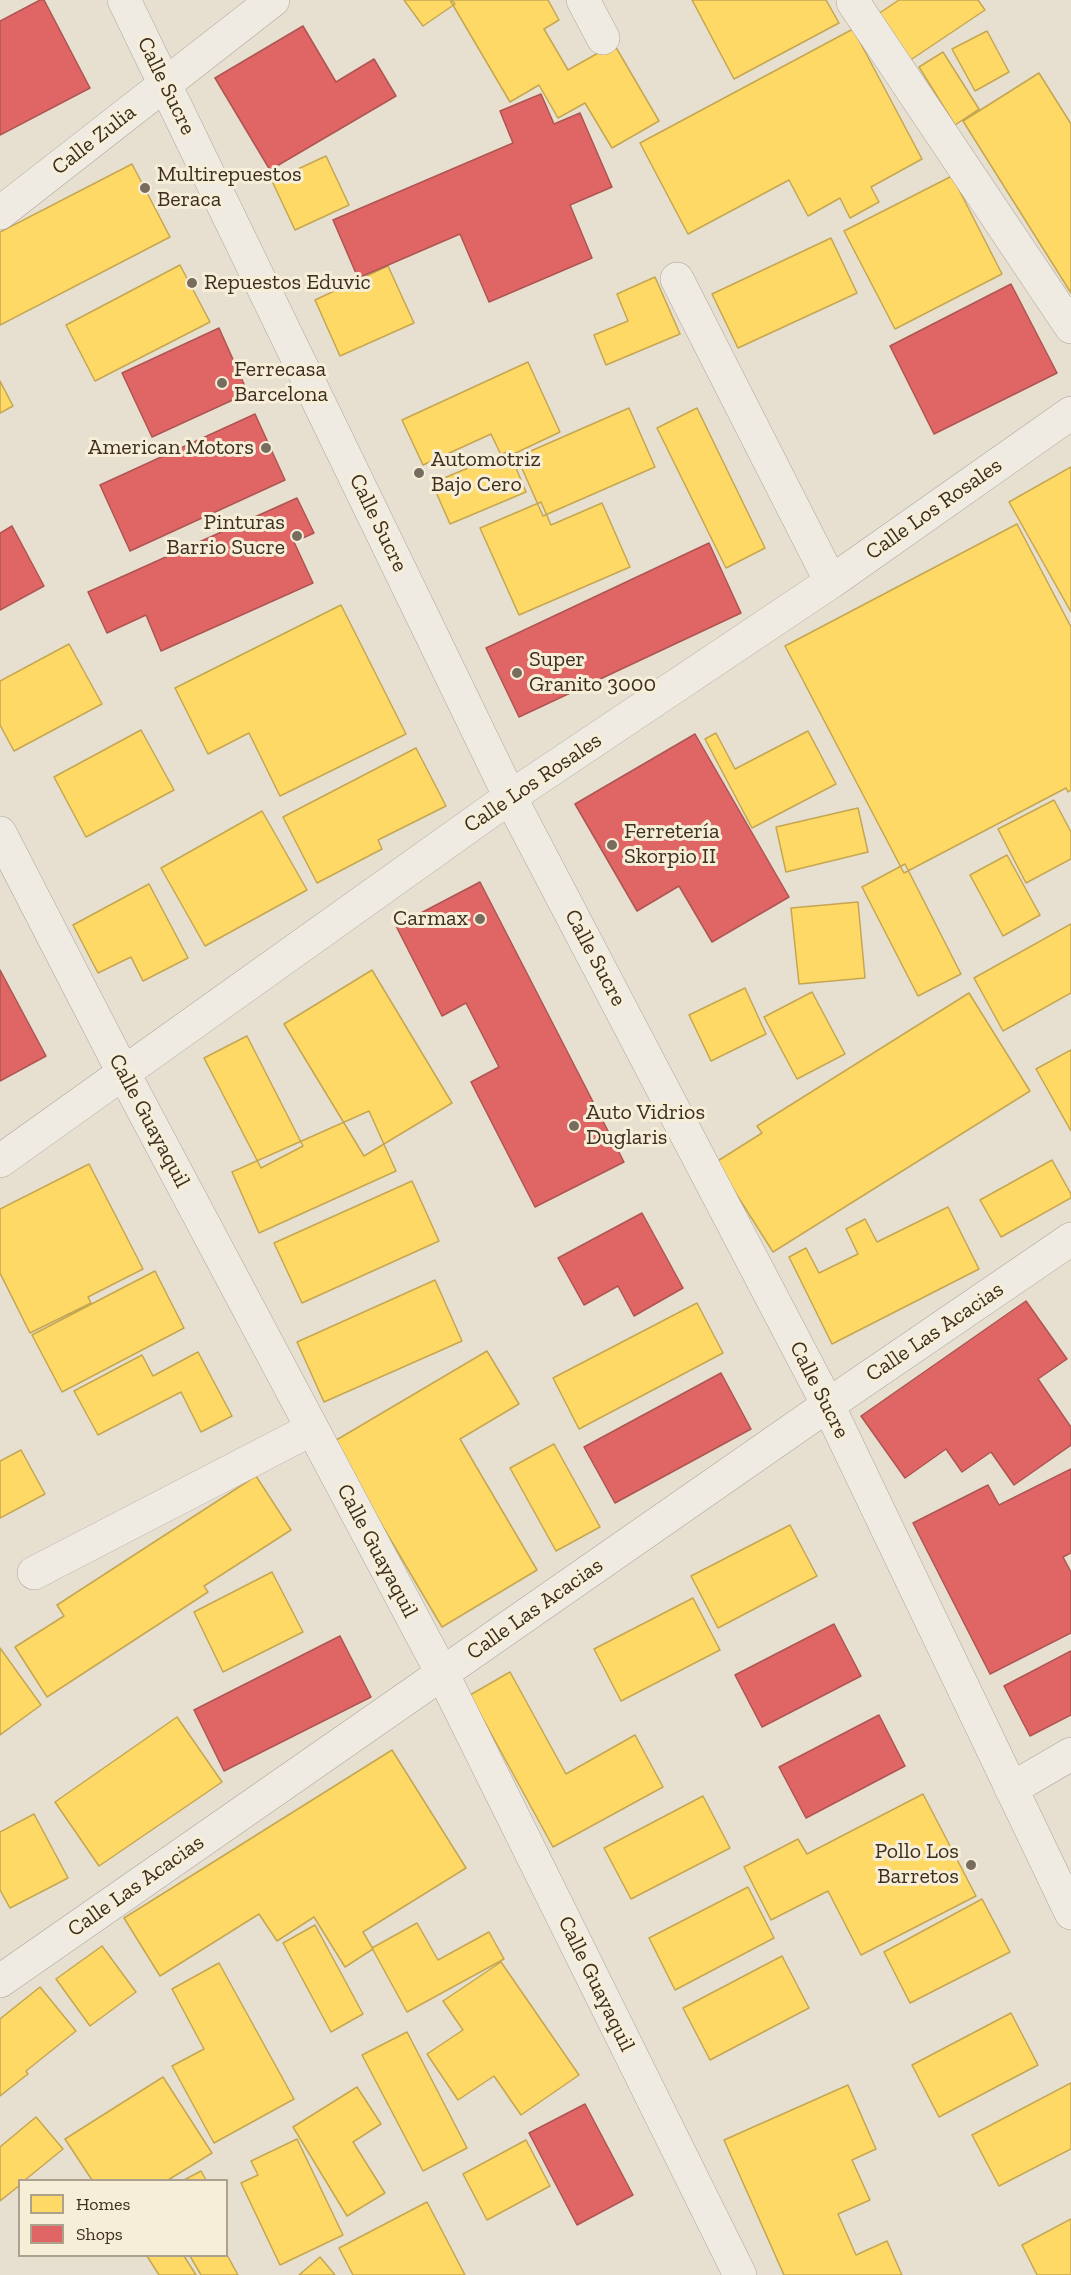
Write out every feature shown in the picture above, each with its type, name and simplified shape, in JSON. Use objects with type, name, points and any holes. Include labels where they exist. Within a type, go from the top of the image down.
[{"type":"street","name":"Calle Sucre","points":[[124,0],[510,796],[828,1405],[1071,1913]]},
{"type":"street","name":"Calle Zulia","points":[[0,213],[273,0]]},
{"type":"street","points":[[583,0],[603,38]]},
{"type":"street","points":[[853,2],[1071,327]]},
{"type":"street","points":[[677,279],[831,582]]},
{"type":"street","name":"Calle Los Rosales","points":[[0,1161],[510,796],[831,582],[1071,413]]},
{"type":"street","name":"Calle Guayaquil","points":[[0,833],[124,1074],[442,1673],[740,2275]]},
{"type":"street","name":"Calle Las Acacias","points":[[0,1981],[828,1405],[1071,1239]]},
{"type":"street","points":[[34,1574],[312,1429]]},
{"type":"street","points":[[1011,1789],[1071,1754]]},
{"type":"building: Homes","points":[[404,0],[452,0],[455,4],[423,26]]},
{"type":"building: Homes","points":[[450,0],[548,0],[559,20],[544,29],[568,70],[614,44],[659,121],[612,148],[585,103],[558,118],[539,85],[510,102]]},
{"type":"building: Homes","points":[[692,0],[826,0],[839,23],[734,79]]},
{"type":"building: Homes","points":[[899,0],[978,0],[985,10],[909,61],[878,14]]},
{"type":"building: Homes","points":[[853,29],[922,159],[871,187],[879,202],[850,218],[840,198],[808,216],[789,180],[688,234],[640,143]]},
{"type":"building: Homes","points":[[987,31],[1009,72],[975,91],[952,49]]},
{"type":"building: Homes","points":[[943,52],[979,109],[955,125],[919,67]]},
{"type":"building: Homes","points":[[1039,73],[1071,124],[1071,293],[963,121]]},
{"type":"building: Homes","points":[[326,156],[349,205],[295,230],[272,181]]},
{"type":"building: Homes","points":[[132,164],[170,237],[0,325],[0,232]]},
{"type":"building: Homes","points":[[952,176],[1002,274],[895,329],[844,231]]},
{"type":"building: Homes","points":[[831,238],[857,293],[738,348],[712,294]]},
{"type":"building: Homes","points":[[180,265],[210,322],[95,381],[66,325]]},
{"type":"building: Homes","points":[[388,266],[414,323],[340,356],[315,300]]},
{"type":"building: Homes","points":[[655,277],[680,334],[606,365],[594,335],[628,321],[617,294]]},
{"type":"building: Homes","points":[[528,362],[560,432],[503,459],[491,434],[423,465],[402,420]]},
{"type":"building: Homes","points":[[0,381],[13,406],[0,413]]},
{"type":"building: Homes","points":[[629,408],[655,467],[543,516],[517,457]]},
{"type":"building: Homes","points":[[697,408],[765,548],[726,568],[657,428]]},
{"type":"building: Homes","points":[[509,451],[526,492],[450,524],[432,483]]},
{"type":"building: Homes","points":[[1071,467],[1071,612],[1009,502]]},
{"type":"building: Homes","points":[[541,502],[551,525],[602,503],[630,567],[519,615],[480,528]]},
{"type":"building: Homes","points":[[1017,524],[1071,627],[1071,790],[1068,792],[1066,788],[904,873],[785,646]]},
{"type":"building: Homes","points":[[341,605],[406,734],[280,796],[249,733],[208,754],[175,688]]},
{"type":"building: Homes","points":[[69,644],[102,704],[14,751],[0,725],[0,681]]},
{"type":"building: Homes","points":[[141,730],[174,790],[86,837],[54,777]]},
{"type":"building: Homes","points":[[808,731],[836,784],[752,828],[705,739],[716,733],[735,769]]},
{"type":"building: Homes","points":[[416,748],[446,806],[378,840],[382,849],[317,883],[283,817]]},
{"type":"building: Homes","points":[[1054,800],[1071,832],[1071,859],[1026,883],[998,829]]},
{"type":"building: Homes","points":[[858,808],[868,852],[786,872],[776,827]]},
{"type":"building: Homes","points":[[262,811],[307,890],[205,946],[161,868]]},
{"type":"building: Homes","points":[[1007,855],[1040,915],[1003,936],[970,875]]},
{"type":"building: Homes","points":[[905,864],[961,974],[918,996],[862,887]]},
{"type":"building: Homes","points":[[149,884],[188,958],[143,981],[131,957],[98,973],[73,925]]},
{"type":"building: Homes","points":[[858,902],[865,978],[799,984],[791,908]]},
{"type":"building: Homes","points":[[1071,924],[1071,993],[1003,1031],[974,978]]},
{"type":"building: Homes","points":[[372,970],[452,1103],[364,1156],[284,1024]]},
{"type":"building: Homes","points":[[745,988],[766,1034],[711,1061],[689,1015]]},
{"type":"building: Homes","points":[[812,992],[845,1054],[797,1079],[764,1017]]},
{"type":"building: Homes","points":[[969,993],[1030,1091],[773,1252],[716,1162],[762,1133],[757,1126]]},
{"type":"building: Homes","points":[[247,1036],[303,1146],[261,1168],[204,1058]]},
{"type":"building: Homes","points":[[1071,1050],[1071,1131],[1036,1069]]},
{"type":"building: Homes","points":[[369,1111],[396,1171],[259,1233],[232,1172]]},
{"type":"building: Homes","points":[[1052,1160],[1071,1198],[1001,1237],[980,1200]]},
{"type":"building: Homes","points":[[89,1164],[143,1269],[88,1297],[91,1303],[30,1333],[0,1273],[0,1209]]},
{"type":"building: Homes","points":[[412,1181],[439,1241],[302,1303],[274,1243]]},
{"type":"building: Homes","points":[[948,1207],[979,1269],[832,1344],[789,1257],[806,1248],[819,1273],[858,1254],[846,1229],[865,1219],[877,1242]]},
{"type":"building: Homes","points":[[155,1271],[184,1328],[62,1392],[32,1335]]},
{"type":"building: Homes","points":[[435,1280],[462,1341],[324,1402],[297,1342]]},
{"type":"building: Homes","points":[[697,1303],[723,1353],[579,1429],[553,1378]]},
{"type":"building: Homes","points":[[487,1351],[519,1404],[460,1439],[537,1570],[442,1627],[333,1442]]},
{"type":"building: Homes","points":[[198,1352],[232,1416],[201,1432],[181,1392],[98,1435],[74,1391],[142,1355],[153,1376]]},
{"type":"building: Homes","points":[[554,1444],[600,1527],[556,1551],[510,1468]]},
{"type":"building: Homes","points":[[21,1450],[45,1494],[0,1518],[0,1461]]},
{"type":"building: Homes","points":[[256,1476],[291,1530],[204,1586],[208,1592],[47,1697],[15,1647],[64,1616],[57,1605]]},
{"type":"building: Homes","points":[[790,1525],[817,1576],[718,1628],[691,1576]]},
{"type":"building: Homes","points":[[272,1572],[303,1632],[223,1672],[194,1612]]},
{"type":"building: Homes","points":[[693,1598],[720,1650],[621,1701],[594,1649]]},
{"type":"building: Homes","points":[[0,1648],[41,1705],[0,1735]]},
{"type":"building: Homes","points":[[510,1672],[566,1774],[635,1735],[663,1787],[553,1847],[470,1695]]},
{"type":"building: Homes","points":[[177,1717],[222,1782],[99,1866],[55,1802]]},
{"type":"building: Homes","points":[[392,1750],[466,1868],[363,1932],[373,1949],[345,1967],[314,1917],[277,1941],[259,1914],[160,1976],[124,1918]]},
{"type":"building: Homes","points":[[923,1794],[976,1896],[861,1955],[828,1891],[771,1920],[744,1867],[798,1839],[807,1854]]},
{"type":"building: Homes","points":[[703,1796],[730,1848],[631,1899],[604,1848]]},
{"type":"building: Homes","points":[[34,1814],[68,1878],[10,1908],[0,1890],[0,1832]]},
{"type":"building: Homes","points":[[748,1887],[774,1938],[675,1990],[649,1938]]},
{"type":"building: Homes","points":[[982,1899],[1010,1952],[910,2003],[884,1952]]},
{"type":"building: Homes","points":[[417,1923],[438,1960],[489,1932],[504,1959],[407,2012],[372,1948]]},
{"type":"building: Homes","points":[[315,1925],[363,2014],[331,2032],[283,1943]]},
{"type":"building: Homes","points":[[102,1946],[136,1992],[90,2026],[56,1979]]},
{"type":"building: Homes","points":[[782,1956],[809,2008],[710,2060],[683,2008]]},
{"type":"building: Homes","points":[[501,1962],[579,2075],[521,2115],[494,2076],[458,2100],[427,2054],[463,2030],[443,2001]]},
{"type":"building: Homes","points":[[219,1963],[294,2099],[214,2143],[172,2066],[204,2049],[172,1989]]},
{"type":"building: Homes","points":[[40,1987],[76,2031],[26,2071],[28,2074],[0,2096],[0,2019]]},
{"type":"building: Homes","points":[[1011,2013],[1038,2065],[939,2117],[912,2065]]},
{"type":"building: Homes","points":[[407,2032],[467,2148],[423,2171],[362,2055]]},
{"type":"building: Homes","points":[[163,2077],[212,2153],[170,2179],[91,2179],[65,2139]]},
{"type":"building: Homes","points":[[1071,2083],[1071,2149],[999,2186],[972,2135]]},
{"type":"building: Homes","points":[[848,2085],[876,2149],[852,2160],[870,2200],[838,2214],[856,2255],[887,2241],[902,2275],[784,2275],[724,2140]]},
{"type":"building: Homes","points":[[357,2087],[381,2124],[353,2142],[385,2193],[347,2216],[293,2127]]},
{"type":"building: Homes","points":[[36,2117],[63,2149],[26,2179],[18,2179],[18,2187],[0,2201],[0,2147]]},
{"type":"building: Homes","points":[[297,2139],[343,2235],[280,2265],[241,2183],[258,2175],[251,2161]]},
{"type":"building: Homes","points":[[526,2140],[550,2186],[487,2220],[463,2174]]},
{"type":"building: Homes","points":[[201,2171],[205,2179],[186,2179]]},
{"type":"building: Homes","points":[[427,2202],[465,2275],[353,2275],[339,2248]]},
{"type":"building: Homes","points":[[1071,2219],[1071,2275],[1037,2275],[1022,2245]]},
{"type":"building: Homes","points":[[148,2257],[185,2257],[196,2275],[159,2275]]},
{"type":"building: Homes","points":[[191,2257],[228,2257],[238,2275],[201,2275]]},
{"type":"building: Homes","points":[[320,2257],[335,2275],[299,2275]]},
{"type":"building: Shops","points":[[44,0],[90,88],[0,135],[0,21]]},
{"type":"building: Shops","points":[[303,26],[336,82],[374,59],[396,96],[270,170],[215,78]]},
{"type":"building: Shops","points":[[541,94],[554,124],[580,113],[612,187],[570,205],[592,258],[489,302],[460,234],[358,278],[333,220],[513,143],[500,111]]},
{"type":"building: Shops","points":[[1011,284],[1057,373],[934,434],[890,346]]},
{"type":"building: Shops","points":[[219,328],[248,393],[152,437],[122,373]]},
{"type":"building: Shops","points":[[255,414],[285,480],[130,551],[100,485]]},
{"type":"building: Shops","points":[[297,498],[314,533],[294,542],[313,583],[161,651],[146,615],[107,633],[88,592]]},
{"type":"building: Shops","points":[[12,526],[44,586],[0,610],[0,533]]},
{"type":"building: Shops","points":[[709,543],[741,613],[519,717],[486,648]]},
{"type":"building: Shops","points":[[695,734],[789,897],[712,942],[679,886],[637,911],[575,804]]},
{"type":"building: Shops","points":[[480,882],[624,1162],[535,1207],[471,1082],[499,1067],[466,1003],[442,1016],[396,926]]},
{"type":"building: Shops","points":[[0,970],[46,1056],[0,1081]]},
{"type":"building: Shops","points":[[642,1213],[683,1288],[634,1316],[618,1286],[584,1305],[558,1258]]},
{"type":"building: Shops","points":[[1026,1301],[1067,1359],[1038,1379],[1071,1427],[1071,1445],[1014,1485],[991,1452],[962,1472],[946,1449],[905,1478],[861,1416]]},
{"type":"building: Shops","points":[[721,1373],[751,1429],[615,1503],[584,1447]]},
{"type":"building: Shops","points":[[1071,1469],[1071,1553],[1063,1557],[1071,1572],[1071,1633],[990,1674],[913,1523],[988,1485],[999,1505]]},
{"type":"building: Shops","points":[[834,1624],[861,1676],[762,1727],[735,1675]]},
{"type":"building: Shops","points":[[340,1636],[371,1697],[224,1771],[194,1710]]},
{"type":"building: Shops","points":[[1071,1651],[1071,1715],[1030,1736],[1004,1686]]},
{"type":"building: Shops","points":[[879,1715],[905,1766],[806,1818],[779,1767]]},
{"type":"building: Shops","points":[[585,2104],[633,2195],[577,2225],[529,2133]]},
{"type":"place","name":"Multirepuestos Beraca","points":[[145,188]]},
{"type":"place","name":"Repuestos Eduvic","points":[[192,283]]},
{"type":"place","name":"Ferrecasa Barcelona","points":[[222,383]]},
{"type":"place","name":"American Motors","points":[[266,448]]},
{"type":"place","name":"Automotriz Bajo Cero","points":[[419,473]]},
{"type":"place","name":"Pinturas Barrio Sucre","points":[[297,536]]},
{"type":"place","name":"Super Granito 3000","points":[[517,673]]},
{"type":"place","name":"Ferretería Skorpio II","points":[[612,845]]},
{"type":"place","name":"Carmax","points":[[480,919]]},
{"type":"place","name":"Auto Vidrios Duglaris","points":[[574,1126]]},
{"type":"place","name":"Pollo Los Barretos","points":[[971,1865]]}]
